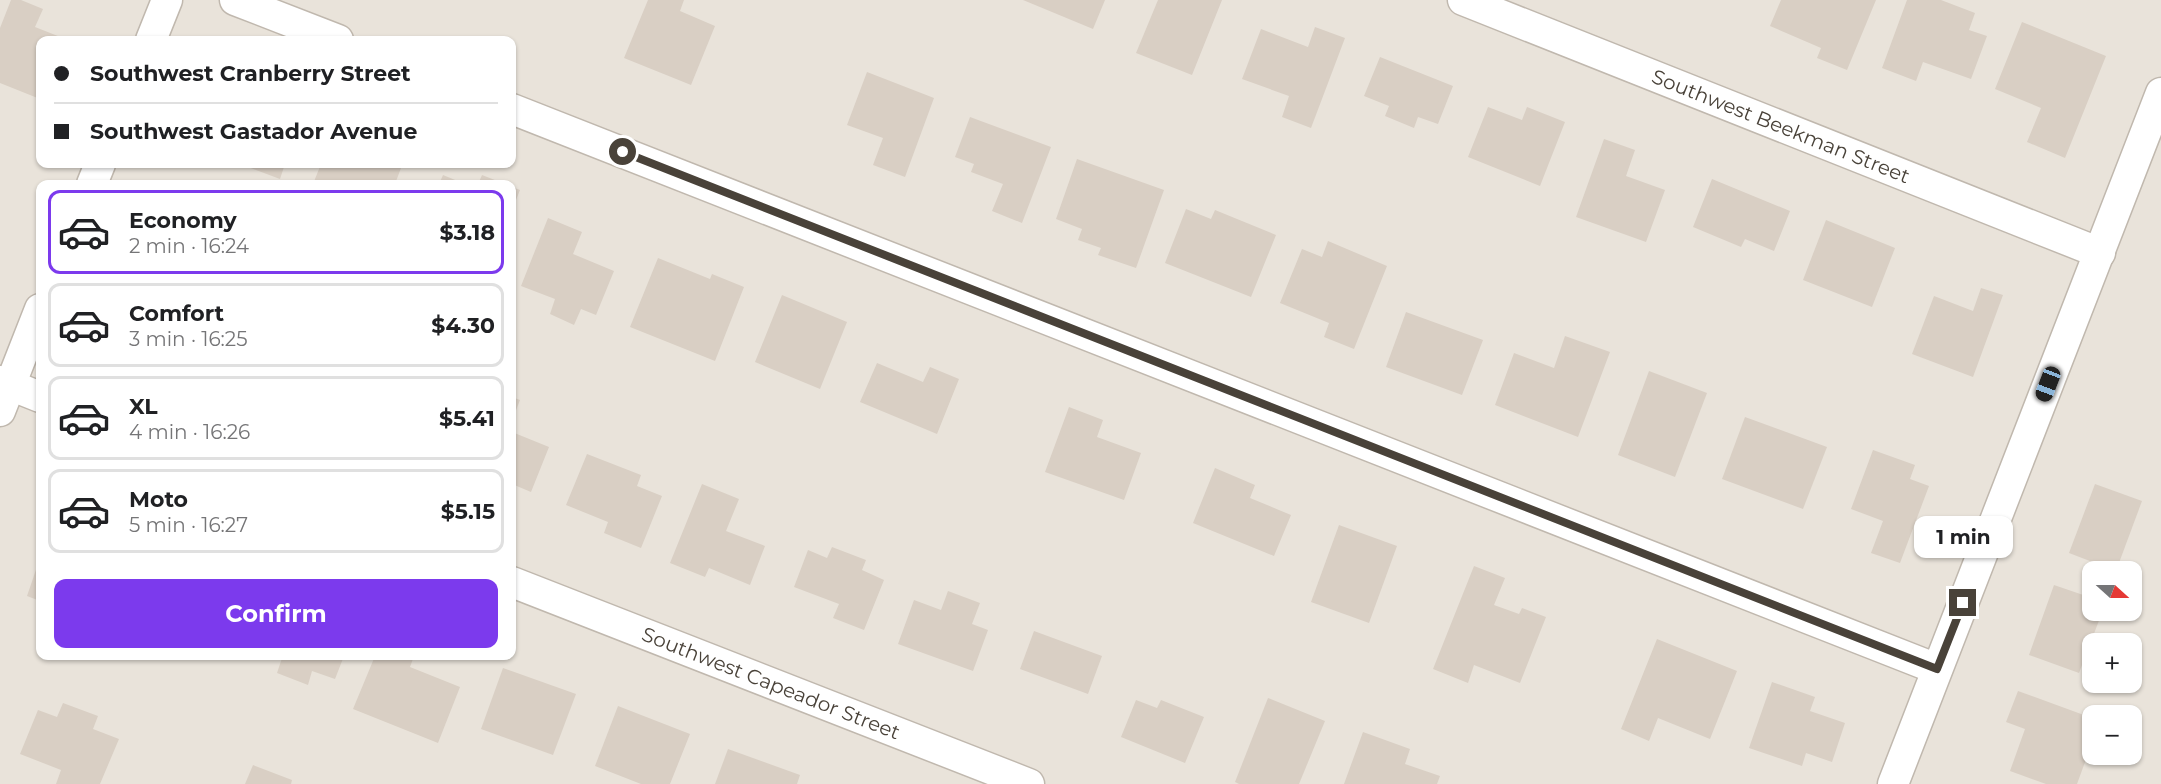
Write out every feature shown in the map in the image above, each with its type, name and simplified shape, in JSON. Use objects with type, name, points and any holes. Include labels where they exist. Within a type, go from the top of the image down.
[{"type":"street","points":[[153,36],[167,0]]},
{"type":"street","points":[[235,0],[328,36]]},
{"type":"street","name":"Southwest Beekman Street","points":[[1463,0],[2100,253]]},
{"type":"street","points":[[1893,784],[2161,93]]},
{"type":"street","points":[[516,111],[1937,669]]},
{"type":"street","points":[[36,318],[3,392],[36,396]]},
{"type":"street","name":"Southwest Capeador Street","points":[[516,584],[1029,784]]},
{"type":"shaded area","points":[[0,0],[2161,0],[2161,784],[0,784]]},
{"type":"building","points":[[11,0],[21,0],[43,9],[35,27],[58,36],[36,36],[36,97],[0,83],[0,28]]},
{"type":"building","points":[[648,0],[684,0],[680,11],[715,26],[691,85],[624,58]]},
{"type":"building","points":[[1023,0],[1105,0],[1093,29]]},
{"type":"building","points":[[1158,0],[1222,0],[1192,75],[1136,53]]},
{"type":"building","points":[[1781,0],[1876,0],[1847,70],[1817,58],[1821,48],[1770,26]]},
{"type":"building","points":[[1907,0],[1941,0],[1975,13],[1969,30],[1987,36],[1971,79],[1923,62],[1916,81],[1882,68]]},
{"type":"building","points":[[2022,22],[2106,56],[2065,158],[2027,142],[2041,108],[1995,89]]},
{"type":"building","points":[[1315,27],[1345,38],[1311,128],[1282,117],[1289,96],[1242,79],[1261,29],[1308,47]]},
{"type":"building","points":[[1380,57],[1453,86],[1438,124],[1418,117],[1414,128],[1385,116],[1389,106],[1364,96]]},
{"type":"building","points":[[867,72],[934,98],[905,177],[873,165],[883,138],[847,125]]},
{"type":"building","points":[[1488,107],[1522,120],[1527,107],[1565,122],[1540,186],[1468,157]]},
{"type":"building","points":[[970,117],[1051,147],[1022,223],[992,211],[1003,184],[971,172],[974,164],[955,157]]},
{"type":"building","points":[[1604,139],[1635,150],[1626,176],[1665,190],[1646,242],[1576,217]]},
{"type":"building","points":[[1077,159],[1164,190],[1136,268],[1098,255],[1101,248],[1078,240],[1082,229],[1056,219]]},
{"type":"building","points":[[251,168],[284,168],[280,179]]},
{"type":"building","points":[[319,168],[401,168],[396,180],[315,180]]},
{"type":"building","points":[[443,175],[455,180],[441,180]]},
{"type":"building","points":[[482,175],[495,180],[480,180]]},
{"type":"building","points":[[1712,179],[1790,211],[1774,251],[1745,239],[1741,247],[1693,227]]},
{"type":"building","points":[[516,188],[520,190],[516,200]]},
{"type":"building","points":[[1186,209],[1211,219],[1215,210],[1276,235],[1251,297],[1165,263]]},
{"type":"building","points":[[548,218],[582,232],[573,254],[614,271],[596,315],[581,309],[574,325],[550,314],[555,299],[521,286]]},
{"type":"building","points":[[1826,220],[1895,248],[1872,307],[1803,280]]},
{"type":"building","points":[[1328,241],[1387,266],[1354,349],[1324,337],[1329,323],[1280,303],[1302,249],[1322,257]]},
{"type":"building","points":[[658,258],[710,279],[712,274],[744,287],[715,361],[630,327]]},
{"type":"building","points":[[1981,288],[2003,295],[1973,377],[1912,354],[1934,296],[1973,311]]},
{"type":"building","points":[[782,295],[847,322],[820,389],[755,362]]},
{"type":"building","points":[[1406,312],[1483,340],[1462,395],[1386,367]]},
{"type":"building","points":[[1565,336],[1610,352],[1578,437],[1495,405],[1514,353],[1554,368]]},
{"type":"building","points":[[877,363],[923,382],[930,367],[959,379],[937,434],[860,402]]},
{"type":"building","points":[[1649,371],[1707,393],[1675,477],[1618,455]]},
{"type":"building","points":[[516,398],[520,400],[516,410]]},
{"type":"building","points":[[1069,407],[1103,420],[1097,437],[1141,453],[1124,500],[1045,472]]},
{"type":"building","points":[[1745,417],[1827,447],[1803,509],[1722,479]]},
{"type":"building","points":[[516,434],[549,447],[531,492],[516,486]]},
{"type":"building","points":[[1873,450],[1915,465],[1910,479],[1929,486],[1900,563],[1871,553],[1883,521],[1851,509]]},
{"type":"building","points":[[587,454],[641,475],[637,486],[662,496],[641,548],[604,533],[608,522],[566,505]]},
{"type":"building","points":[[1215,468],[1255,485],[1250,498],[1291,515],[1274,556],[1193,523]]},
{"type":"building","points":[[702,484],[739,499],[726,531],[765,546],[750,585],[709,568],[705,577],[670,563]]},
{"type":"building","points":[[2095,484],[2142,501],[2120,561],[2090,561],[2069,553]]},
{"type":"building","points":[[1339,525],[1397,546],[1369,623],[1311,602]]},
{"type":"building","points":[[832,547],[866,560],[862,570],[884,580],[864,630],[833,618],[839,604],[794,587],[808,550],[827,558]]},
{"type":"building","points":[[1474,566],[1505,578],[1494,605],[1519,614],[1522,608],[1546,617],[1520,683],[1474,665],[1468,683],[1433,669]]},
{"type":"building","points":[[36,570],[36,599],[27,596]]},
{"type":"building","points":[[2054,585],[2082,595],[2082,621],[2099,621],[2094,633],[2082,633],[2082,665],[2079,673],[2029,655]]},
{"type":"building","points":[[948,591],[980,603],[972,624],[988,630],[973,671],[898,644],[914,600],[941,610]]},
{"type":"building","points":[[1034,631],[1102,656],[1088,694],[1020,669]]},
{"type":"building","points":[[1657,639],[1737,671],[1710,739],[1658,718],[1649,741],[1621,729]]},
{"type":"building","points":[[281,660],[342,660],[335,679],[312,671],[308,685],[277,673]]},
{"type":"building","points":[[373,660],[413,660],[410,667],[460,687],[438,743],[353,709]]},
{"type":"building","points":[[503,668],[576,694],[553,755],[481,729]]},
{"type":"building","points":[[1772,682],[1815,697],[1810,711],[1845,723],[1832,762],[1806,753],[1802,766],[1749,748]]},
{"type":"building","points":[[2018,691],[2082,714],[2082,765],[2084,765],[2077,784],[2046,784],[2010,771],[2025,729],[2006,722]]},
{"type":"building","points":[[1268,698],[1325,721],[1299,784],[1239,784],[1235,782]]},
{"type":"building","points":[[1136,700],[1157,708],[1161,700],[1204,717],[1185,763],[1121,737]]},
{"type":"building","points":[[63,703],[98,716],[93,729],[119,739],[100,784],[56,784],[61,770],[20,754],[38,710],[57,717]]},
{"type":"building","points":[[618,706],[690,734],[670,784],[641,784],[595,766]]},
{"type":"building","points":[[1363,732],[1410,749],[1405,764],[1440,776],[1437,784],[1344,784]]},
{"type":"building","points":[[728,749],[800,775],[797,784],[715,784]]},
{"type":"building","points":[[253,765],[292,780],[291,784],[245,784]]},
{"type":"route","points":[[623,152],[1937,669],[1963,603]]}]
